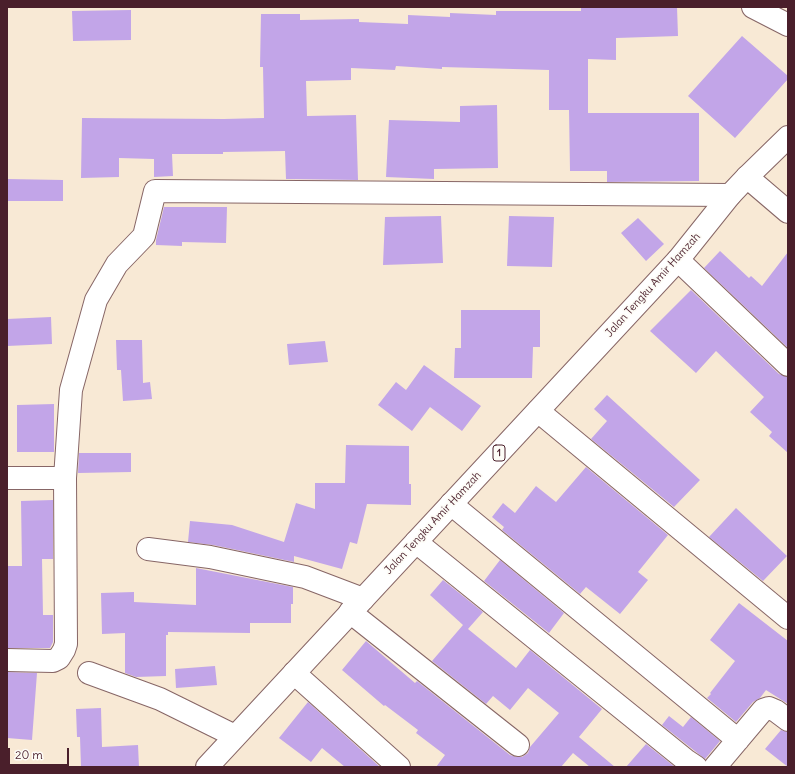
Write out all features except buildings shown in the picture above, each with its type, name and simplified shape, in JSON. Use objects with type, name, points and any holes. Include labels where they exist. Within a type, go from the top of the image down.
[{"type":"street","points":[[753,7],[788,25]]},
{"type":"street","name":"Jalan Tengku Amir Hamzah","points":[[207,767],[678,260],[730,195],[788,137]]},
{"type":"street","points":[[747,177],[788,212]]},
{"type":"street","points":[[7,660],[53,661],[59,658],[66,644],[65,478],[71,390],[96,300],[117,264],[144,236],[155,192],[730,195]]},
{"type":"street","points":[[678,260],[788,365]]},
{"type":"street","points":[[538,411],[788,618]]},
{"type":"street","points":[[7,478],[65,478]]},
{"type":"street","points":[[451,504],[738,740]]},
{"type":"street","points":[[416,542],[674,752],[696,767]]},
{"type":"street","points":[[148,549],[210,557],[305,578],[357,606],[518,745]]},
{"type":"street","points":[[90,673],[160,699],[236,736]]},
{"type":"street","points":[[294,673],[399,767]]},
{"type":"street","points":[[715,767],[763,710],[769,708],[776,711],[788,720]]}]
